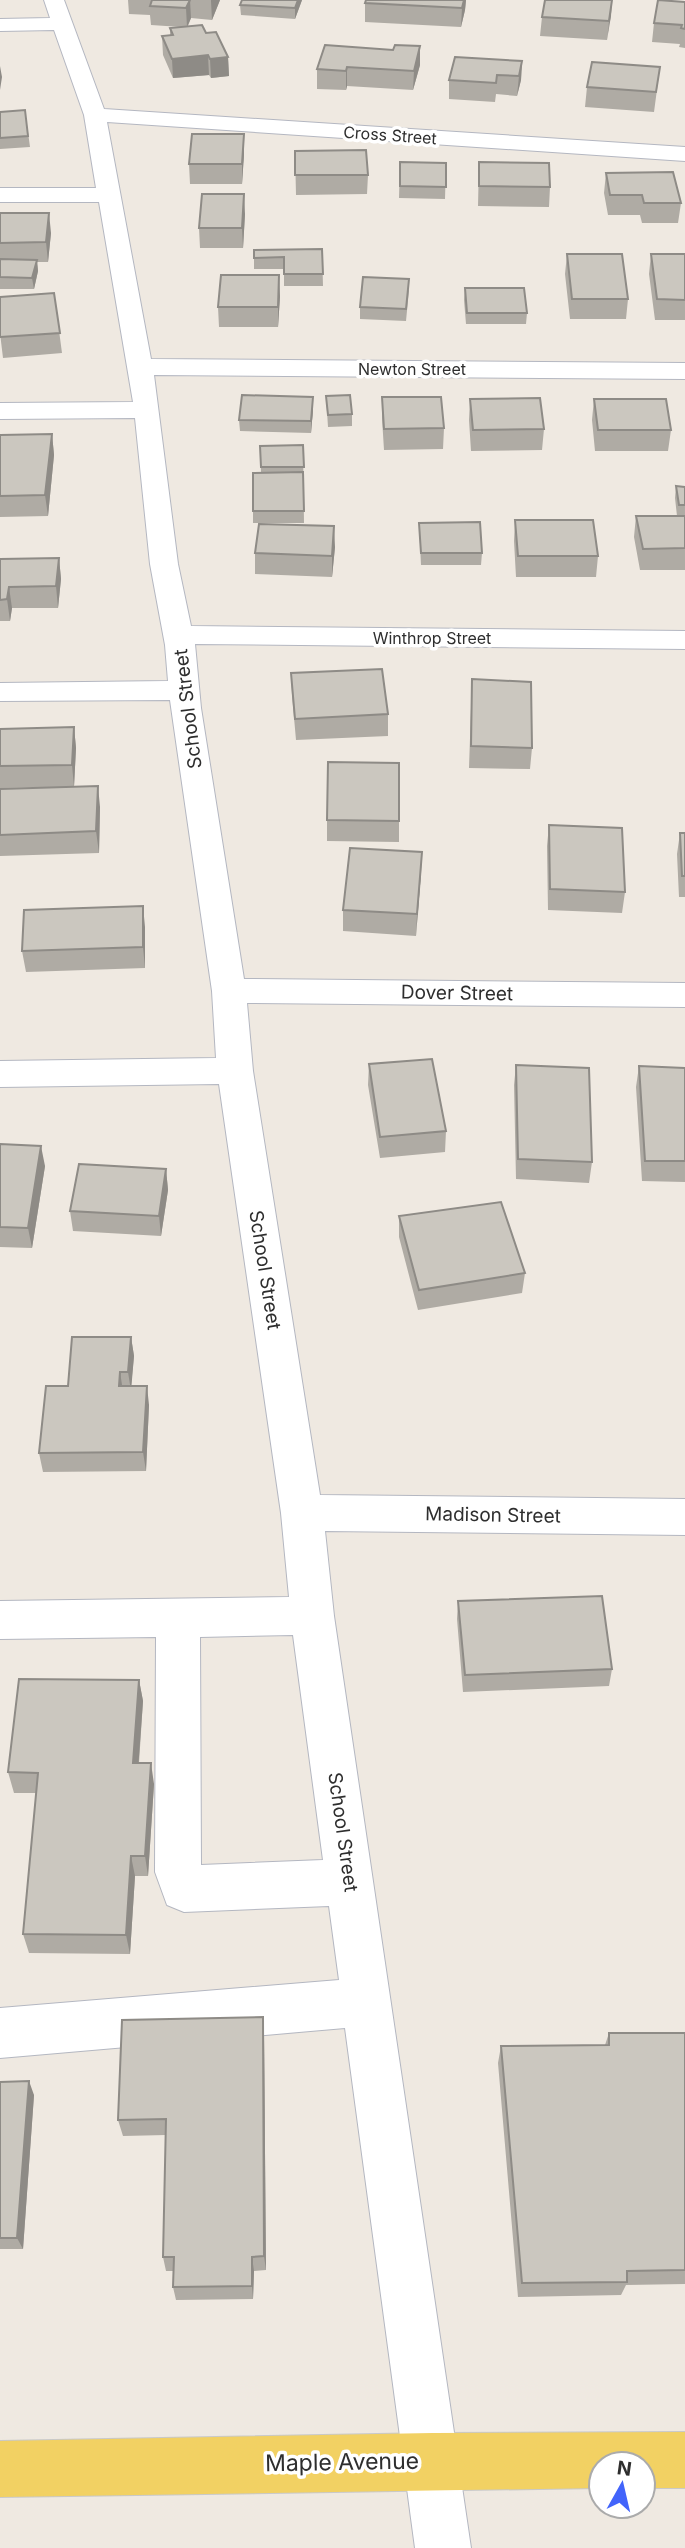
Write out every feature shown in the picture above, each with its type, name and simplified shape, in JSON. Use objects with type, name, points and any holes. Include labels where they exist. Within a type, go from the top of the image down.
[{"type":"main road","name":"Maple Avenue","points":[[0,2469],[432,2461],[685,2460]]},
{"type":"street","points":[[0,25],[58,12]]},
{"type":"street","name":"School Street","points":[[58,12],[95,115],[146,410],[164,564],[179,635],[183,690],[229,991],[235,1071],[302,1513],[312,1616],[443,2548]]},
{"type":"street","name":"Cross Street","points":[[95,115],[685,154]]},
{"type":"street","points":[[0,195],[110,195]]},
{"type":"street","name":"Newton Street","points":[[139,367],[685,371]]},
{"type":"street","points":[[0,411],[146,410]]},
{"type":"street","name":"Winthrop Street","points":[[179,635],[685,640]]},
{"type":"street","points":[[0,692],[183,690]]},
{"type":"street","name":"Dover Street","points":[[229,991],[685,995]]},
{"type":"street","points":[[0,1074],[235,1071]]},
{"type":"street","name":"Madison Street","points":[[302,1513],[685,1517]]},
{"type":"street","points":[[0,1620],[312,1616]]},
{"type":"street","points":[[178,1618],[178,1872],[184,1889],[350,1882]]},
{"type":"street","points":[[0,2033],[367,2002]]},
{"type":"building","points":[[152,0],[190,0],[186,8],[150,6]]},
{"type":"building","points":[[242,0],[298,0],[295,8],[240,5]]},
{"type":"building","points":[[366,0],[464,0],[462,8],[365,3]]},
{"type":"building","points":[[545,0],[612,0],[609,21],[542,17]]},
{"type":"building","points":[[658,0],[685,2],[685,29],[681,28],[682,25],[654,23]]},
{"type":"building","points":[[202,25],[206,33],[216,32],[228,57],[210,59],[208,55],[172,59],[162,36],[173,35],[170,28]]},
{"type":"building","points":[[325,45],[393,50],[395,45],[420,46],[414,71],[347,67],[346,71],[317,69]]},
{"type":"building","points":[[455,57],[522,61],[519,76],[497,75],[496,83],[449,80]]},
{"type":"building","points":[[592,62],[660,67],[656,92],[587,87]]},
{"type":"building","points":[[25,110],[28,136],[0,138],[0,112]]},
{"type":"building","points":[[192,134],[244,134],[242,164],[189,164]]},
{"type":"building","points":[[366,150],[368,175],[295,175],[295,151]]},
{"type":"building","points":[[400,162],[446,163],[446,187],[400,186]]},
{"type":"building","points":[[479,162],[549,163],[550,187],[479,186]]},
{"type":"building","points":[[673,172],[681,203],[644,203],[642,195],[610,195],[606,173]]},
{"type":"building","points":[[202,194],[244,194],[242,228],[199,228]]},
{"type":"building","points":[[0,213],[49,213],[46,242],[0,243]]},
{"type":"building","points":[[322,249],[323,274],[284,274],[284,257],[254,258],[254,250]]},
{"type":"building","points":[[567,254],[622,254],[628,299],[572,299]]},
{"type":"building","points":[[651,254],[685,254],[685,300],[657,299]]},
{"type":"building","points":[[0,259],[37,260],[32,278],[0,277]]},
{"type":"building","points":[[221,275],[279,275],[278,307],[218,307]]},
{"type":"building","points":[[363,277],[409,279],[406,309],[360,307]]},
{"type":"building","points":[[465,288],[524,288],[527,313],[467,313]]},
{"type":"building","points":[[54,293],[60,333],[0,337],[0,297]]},
{"type":"building","points":[[242,395],[313,397],[311,421],[239,420]]},
{"type":"building","points":[[350,395],[352,414],[328,415],[326,396]]},
{"type":"building","points":[[382,397],[441,397],[444,428],[384,429]]},
{"type":"building","points":[[540,398],[544,429],[473,430],[470,399]]},
{"type":"building","points":[[594,399],[666,399],[671,430],[598,430]]},
{"type":"building","points":[[52,434],[45,495],[0,496],[0,435]]},
{"type":"building","points":[[303,445],[304,467],[261,467],[260,446]]},
{"type":"building","points":[[303,472],[304,511],[253,511],[253,473]]},
{"type":"building","points":[[676,486],[685,487],[685,505],[679,505]]},
{"type":"building","points":[[636,516],[685,516],[685,548],[643,549]]},
{"type":"building","points":[[515,520],[593,520],[598,556],[518,556]]},
{"type":"building","points":[[480,522],[482,553],[421,553],[419,523]]},
{"type":"building","points":[[259,524],[334,526],[332,556],[255,553]]},
{"type":"building","points":[[59,558],[56,586],[9,587],[7,599],[0,600],[0,559]]},
{"type":"building","points":[[382,669],[388,714],[295,719],[291,673]]},
{"type":"building","points":[[472,679],[531,682],[532,748],[471,746]]},
{"type":"building","points":[[74,727],[72,765],[0,766],[0,729]]},
{"type":"building","points":[[328,762],[399,763],[399,821],[327,820]]},
{"type":"building","points":[[98,786],[96,831],[0,835],[0,789]]},
{"type":"building","points":[[549,825],[622,828],[625,892],[550,889]]},
{"type":"building","points":[[680,833],[685,833],[685,876],[682,876]]},
{"type":"building","points":[[350,848],[422,852],[417,914],[343,910]]},
{"type":"building","points":[[143,906],[143,947],[22,951],[24,910]]},
{"type":"building","points":[[432,1059],[446,1131],[380,1137],[369,1064]]},
{"type":"building","points":[[516,1065],[589,1068],[592,1162],[518,1159]]},
{"type":"building","points":[[639,1066],[685,1068],[685,1161],[645,1161]]},
{"type":"building","points":[[0,1144],[41,1146],[28,1228],[0,1227]]},
{"type":"building","points":[[79,1164],[166,1169],[159,1216],[70,1211]]},
{"type":"building","points":[[501,1202],[525,1273],[419,1290],[399,1216]]},
{"type":"building","points":[[72,1337],[131,1337],[128,1372],[120,1372],[119,1386],[147,1386],[143,1452],[39,1453],[46,1386],[68,1386]]},
{"type":"building","points":[[602,1596],[612,1669],[465,1675],[458,1601]]},
{"type":"building","points":[[19,1679],[139,1680],[133,1763],[151,1763],[145,1856],[131,1856],[126,1935],[23,1934],[38,1773],[8,1772]]},
{"type":"building","points":[[263,2017],[264,2256],[252,2257],[252,2286],[173,2287],[174,2257],[163,2257],[166,2119],[118,2120],[122,2020]]},
{"type":"building","points":[[609,2033],[685,2033],[685,2270],[627,2271],[627,2282],[522,2283],[501,2046],[609,2045]]},
{"type":"building","points":[[29,2081],[17,2238],[0,2238],[0,2082]]}]
